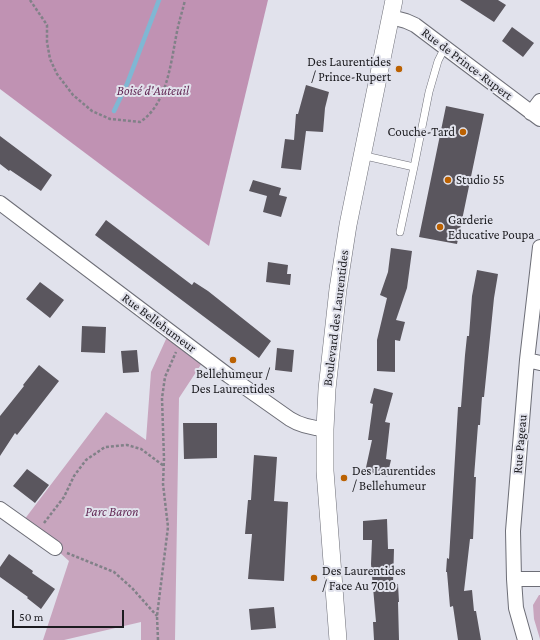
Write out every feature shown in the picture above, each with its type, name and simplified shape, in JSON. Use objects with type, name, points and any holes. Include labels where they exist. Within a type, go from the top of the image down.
[{"type":"street","name":"Boulevard des Laurentides","points":[[338,640],[325,471],[325,429],[332,345],[340,268],[361,155],[394,0]]},
{"type":"street","name":"Rue de Prince-Rupert","points":[[391,17],[415,25],[536,116]]},
{"type":"street","points":[[536,116],[540,101]]},
{"type":"street","name":"Rue Bellehumeur","points":[[0,203],[229,376],[298,424],[325,429]]},
{"type":"street","name":"Rue Pageau","points":[[525,640],[516,608],[513,531],[533,361],[540,246]]},
{"type":"street","points":[[0,509],[55,548]]},
{"type":"street","points":[[514,579],[540,579]]},
{"type":"lane","points":[[400,232],[429,92],[438,60],[445,47]]},
{"type":"lane","points":[[361,155],[414,167]]},
{"type":"path","points":[[30,0],[47,25],[47,42],[50,59],[57,74],[73,95],[92,111],[110,119],[140,122],[145,119],[158,103],[171,67],[178,26],[185,0]]},
{"type":"path","points":[[158,640],[157,616],[168,527],[164,498],[162,398],[165,377],[181,340]]},
{"type":"path","points":[[35,534],[64,496],[74,476],[86,460],[105,447],[127,445],[141,449],[164,466]]},
{"type":"path","points":[[55,548],[114,572],[132,588],[157,616]]},
{"type":"green space","name":"Boisé d'Auteuil","points":[[0,0],[268,0],[209,246],[0,89]]},
{"type":"green space","name":"Parc Baron","points":[[167,337],[202,363],[179,398],[175,640],[141,640],[141,622],[64,640],[43,640],[69,561],[24,520],[106,412],[146,440],[151,372]]},
{"type":"green space","points":[[539,595],[540,639],[534,619],[533,605]]},
{"type":"building","points":[[460,0],[498,0],[506,5],[494,22]]},
{"type":"building","points":[[512,27],[534,43],[523,57],[502,41]]},
{"type":"building","points":[[306,85],[329,92],[325,108],[323,132],[306,131],[301,170],[281,168],[285,139],[294,140],[296,114],[298,114]]},
{"type":"building","points":[[446,106],[484,114],[457,244],[419,237]]},
{"type":"building","points":[[0,136],[52,175],[41,191],[0,164]]},
{"type":"building","points":[[253,180],[281,188],[279,195],[287,197],[281,217],[263,212],[267,196],[249,191]]},
{"type":"building","points":[[106,220],[192,285],[194,282],[208,291],[271,341],[259,358],[95,235]]},
{"type":"building","points":[[391,248],[412,251],[407,288],[396,320],[405,322],[400,341],[395,340],[395,372],[377,371],[377,340],[387,298],[380,295],[388,272]]},
{"type":"building","points":[[268,262],[288,265],[287,274],[291,274],[290,285],[266,282]]},
{"type":"building","points":[[477,270],[498,274],[494,298],[484,397],[482,397],[480,425],[478,425],[474,477],[476,477],[473,539],[470,539],[464,591],[472,590],[474,611],[476,611],[481,640],[458,640],[453,606],[450,607],[446,572],[447,558],[449,559],[458,407],[461,407],[467,336],[469,336],[472,296]]},
{"type":"building","points":[[40,282],[64,300],[50,318],[26,299]]},
{"type":"building","points":[[82,326],[106,327],[105,353],[81,352]]},
{"type":"building","points":[[277,348],[294,350],[292,372],[275,370]]},
{"type":"building","points":[[137,350],[139,372],[123,373],[121,351]]},
{"type":"building","points":[[39,365],[59,381],[17,435],[15,433],[0,456],[0,416]]},
{"type":"building","points":[[374,388],[393,393],[385,422],[390,423],[386,459],[391,460],[387,477],[365,472],[372,440],[368,440],[373,404],[370,403]]},
{"type":"building","points":[[183,423],[217,423],[217,458],[184,459]]},
{"type":"building","points":[[254,455],[277,457],[274,501],[288,502],[284,581],[248,579],[252,534],[245,534],[248,500],[251,500]]},
{"type":"building","points":[[27,469],[49,485],[35,503],[13,486]]},
{"type":"building","points":[[387,519],[388,549],[394,549],[393,584],[398,584],[399,640],[374,640],[373,622],[376,622],[371,564],[372,540],[363,540],[363,521]]},
{"type":"building","points":[[9,554],[55,589],[41,609],[27,598],[28,597],[0,577],[0,567]]},
{"type":"building","points":[[274,607],[276,628],[251,630],[249,609]]},
{"type":"waterway","points":[[114,111],[127,84],[159,0]]},
{"type":"place","name":"Des Laurentides / Prince-Rupert","points":[[399,69]]},
{"type":"place","name":"Couche-Tard","points":[[463,132]]},
{"type":"place","name":"Studio 55","points":[[448,180]]},
{"type":"place","name":"Garderie Educative Poupa","points":[[440,227]]},
{"type":"place","name":"Bellehumeur / Des Laurentides","points":[[233,360]]},
{"type":"place","name":"Des Laurentides / Bellehumeur","points":[[344,478]]},
{"type":"place","name":"Des Laurentides / Face Au 7010","points":[[314,578]]}]
